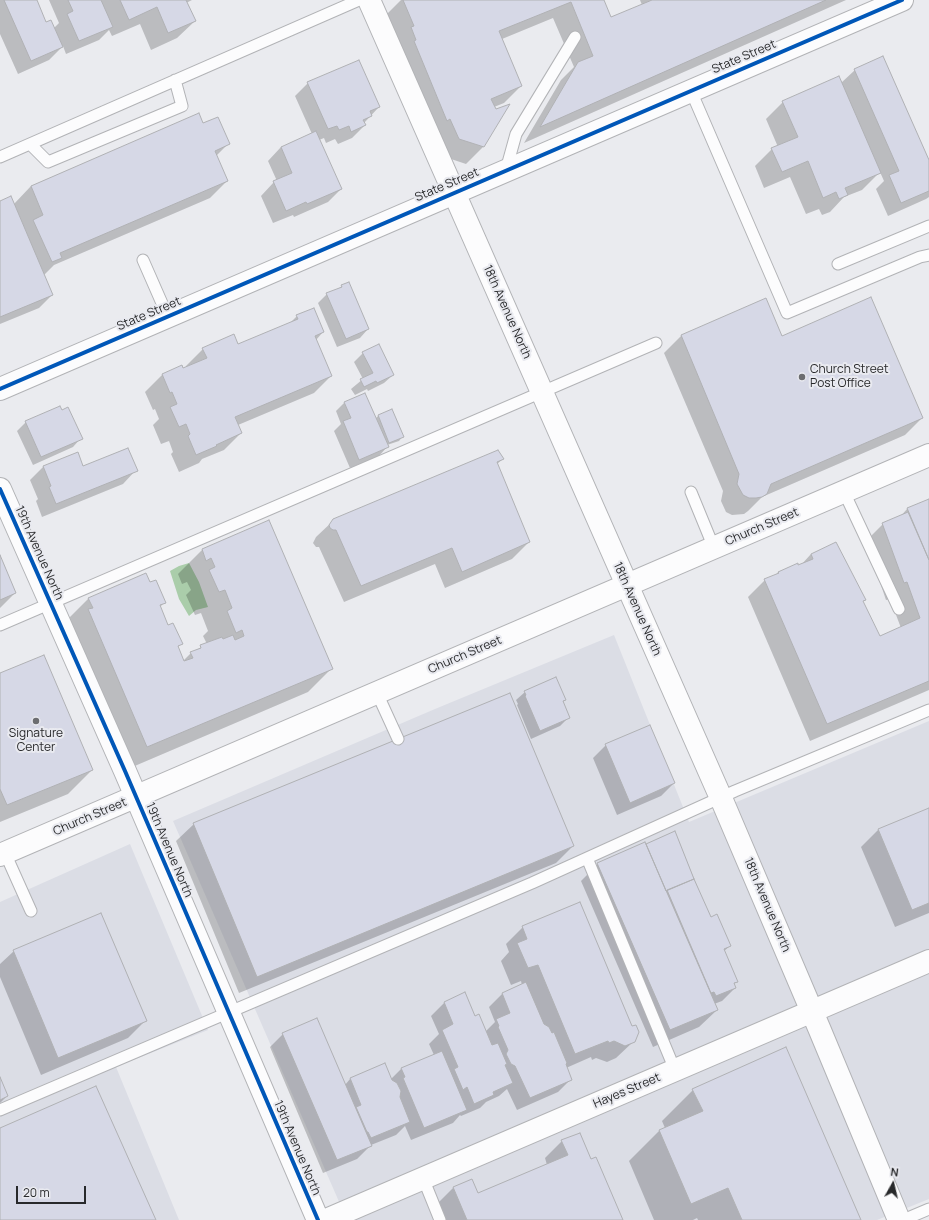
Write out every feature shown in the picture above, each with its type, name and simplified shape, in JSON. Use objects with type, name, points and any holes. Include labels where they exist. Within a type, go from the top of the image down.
[{"type":"street","name":"18th Avenue North","points":[[369,0],[721,798],[899,1220]]},
{"type":"street","name":"State Street","points":[[0,389],[902,0]]},
{"type":"street","name":"Church Street","points":[[3,854],[929,455]]},
{"type":"street","name":"19th Avenue North","points":[[0,489],[136,797],[318,1220]]},
{"type":"street","name":"Hayes Street","points":[[326,1220],[929,961]]},
{"type":"lane","points":[[0,157],[359,0]]},
{"type":"lane","points":[[506,170],[516,134],[575,37]]},
{"type":"lane","points":[[30,144],[48,162],[182,106],[175,80]]},
{"type":"lane","points":[[691,91],[787,313],[920,257],[929,255]]},
{"type":"lane","points":[[838,264],[929,226]]},
{"type":"lane","points":[[143,260],[168,317]]},
{"type":"lane","points":[[0,625],[656,343]]},
{"type":"lane","points":[[690,492],[714,548]]},
{"type":"lane","points":[[844,492],[899,608]]},
{"type":"lane","points":[[377,693],[398,739]]},
{"type":"lane","points":[[0,1110],[587,858],[721,798],[929,710]]},
{"type":"lane","points":[[3,854],[31,911]]},
{"type":"lane","points":[[587,858],[675,1070]]},
{"type":"lane","points":[[423,1178],[440,1220]]},
{"type":"lane","points":[[903,1220],[929,1209]]},
{"type":"shaded area","points":[[189,563],[199,582],[208,607],[196,610],[189,616],[179,599],[170,571]]},
{"type":"shaded area","points":[[614,635],[689,822],[929,721],[929,1199],[877,1220],[347,1220],[173,821],[435,709]]},
{"type":"shaded area","points":[[130,844],[208,1030],[116,1067],[179,1220],[0,1220],[0,902]]},
{"type":"building","points":[[4,0],[37,0],[46,22],[51,20],[63,47],[31,61]]},
{"type":"building","points":[[68,0],[101,0],[113,27],[79,41],[67,14],[73,11]]},
{"type":"building","points":[[120,0],[186,0],[196,21],[168,33],[157,7],[129,20]]},
{"type":"building","points":[[403,0],[604,0],[611,17],[652,0],[826,0],[540,127],[578,62],[593,56],[571,2],[499,31],[522,86],[491,99],[496,109],[510,104],[484,147],[459,139],[450,119],[447,121],[414,41],[416,40],[411,27],[414,26]]},
{"type":"building","points":[[883,56],[929,160],[929,191],[901,203],[889,175],[899,171],[854,69]]},
{"type":"building","points":[[359,60],[380,107],[370,111],[372,116],[363,120],[366,125],[351,132],[349,126],[339,130],[337,126],[328,129],[307,82]]},
{"type":"building","points":[[839,76],[881,173],[845,188],[848,195],[839,199],[836,192],[823,198],[808,161],[782,172],[771,148],[798,137],[782,101]]},
{"type":"building","points":[[199,113],[203,123],[218,117],[230,144],[215,151],[228,181],[60,253],[62,258],[52,262],[33,220],[43,215],[31,186]]},
{"type":"building","points":[[316,131],[342,189],[286,211],[273,181],[292,173],[281,147]]},
{"type":"building","points":[[11,196],[53,295],[0,317],[0,201]]},
{"type":"building","points":[[349,282],[369,329],[346,339],[326,293],[342,287],[341,285]]},
{"type":"building","name":"Church Street Post Office","points":[[871,297],[923,418],[771,484],[767,494],[762,497],[749,498],[743,495],[737,484],[739,474],[681,335],[766,298],[782,336]]},
{"type":"building","points":[[314,308],[324,332],[315,336],[332,376],[235,417],[242,433],[196,455],[188,436],[190,434],[186,424],[179,427],[170,407],[177,404],[172,392],[170,393],[162,374],[182,365],[183,368],[207,358],[202,348],[234,334],[238,344],[298,319],[296,315]]},
{"type":"building","points":[[379,344],[394,375],[364,387],[360,379],[373,373],[362,352]]},
{"type":"building","points":[[365,393],[389,447],[359,460],[343,421],[351,418],[344,402]]},
{"type":"building","points":[[60,406],[62,410],[68,407],[83,439],[41,457],[25,421]]},
{"type":"building","points":[[392,409],[404,437],[389,443],[378,415]]},
{"type":"building","points":[[128,448],[138,471],[56,504],[43,466],[78,452],[83,466]]},
{"type":"building","points":[[498,450],[504,459],[497,462],[530,542],[462,572],[452,548],[361,586],[336,530],[330,528],[329,525],[333,519]]},
{"type":"building","points":[[929,499],[929,560],[907,508]]},
{"type":"building","points":[[908,512],[929,560],[929,681],[827,724],[764,579],[798,563],[798,565],[813,559],[811,554],[836,542],[866,600],[863,601],[880,636],[920,618],[907,582],[904,583],[882,523]]},
{"type":"building","points":[[269,520],[333,669],[147,747],[88,609],[93,608],[88,598],[146,573],[150,582],[156,580],[166,603],[160,605],[168,625],[173,623],[183,644],[178,646],[184,661],[193,658],[190,652],[201,648],[200,645],[222,637],[223,639],[233,635],[235,640],[244,636],[242,630],[236,633],[227,611],[232,608],[225,590],[219,592],[209,570],[215,567],[211,558],[206,561],[202,549]]},
{"type":"building","points":[[0,555],[16,593],[0,600]]},
{"type":"building","name":"Signature Center","points":[[44,655],[93,770],[7,805],[0,789],[0,673]]},
{"type":"building","points":[[556,677],[566,700],[563,701],[570,718],[540,731],[524,691]]},
{"type":"building","points":[[510,693],[574,846],[257,977],[193,823]]},
{"type":"building","points":[[650,725],[675,783],[630,803],[605,744]]},
{"type":"building","points":[[929,808],[929,903],[912,910],[878,829]]},
{"type":"building","points":[[675,831],[694,879],[666,891],[646,844]]},
{"type":"building","points":[[645,842],[718,1010],[670,1030],[597,863]]},
{"type":"building","points":[[694,879],[711,917],[717,914],[731,946],[724,949],[738,982],[734,983],[736,988],[716,996],[714,992],[711,993],[667,890]]},
{"type":"building","points":[[580,902],[632,1026],[636,1025],[639,1032],[635,1042],[625,1046],[614,1041],[609,1043],[608,1041],[575,1054],[538,965],[528,968],[517,943],[527,939],[522,926]]},
{"type":"building","points":[[101,913],[147,1021],[58,1058],[13,950]]},
{"type":"building","points":[[526,982],[544,1024],[549,1027],[552,1033],[554,1032],[567,1063],[566,1064],[572,1080],[530,1098],[515,1066],[511,1064],[506,1054],[508,1050],[496,1019],[510,1013],[502,993]]},
{"type":"building","points":[[465,992],[475,1016],[479,1014],[492,1045],[498,1043],[513,1083],[493,1092],[494,1095],[474,1104],[467,1087],[463,1090],[454,1069],[458,1067],[442,1030],[453,1024],[444,1002]]},
{"type":"building","points":[[317,1018],[372,1146],[337,1160],[282,1033]]},
{"type":"building","points":[[786,1047],[861,1220],[742,1220],[728,1188],[691,1204],[659,1130],[703,1111],[692,1089]]},
{"type":"building","points":[[442,1051],[467,1110],[424,1128],[403,1078],[405,1077],[401,1068]]},
{"type":"building","points":[[385,1063],[392,1080],[397,1083],[401,1091],[400,1097],[410,1122],[371,1138],[356,1107],[361,1105],[350,1078]]},
{"type":"building","points":[[0,1077],[8,1096],[0,1100]]},
{"type":"building","points":[[96,1086],[156,1220],[0,1220],[0,1128]]},
{"type":"building","points":[[580,1133],[591,1159],[596,1157],[623,1220],[467,1220],[453,1187],[472,1179],[478,1193],[568,1155],[561,1140]]},
{"type":"cycle path","points":[[0,389],[902,0]]},
{"type":"cycle path","points":[[0,489],[125,771],[318,1220]]},
{"type":"place","name":"Church Street Post Office","points":[[802,377]]},
{"type":"place","name":"Signature Center","points":[[36,721]]}]
